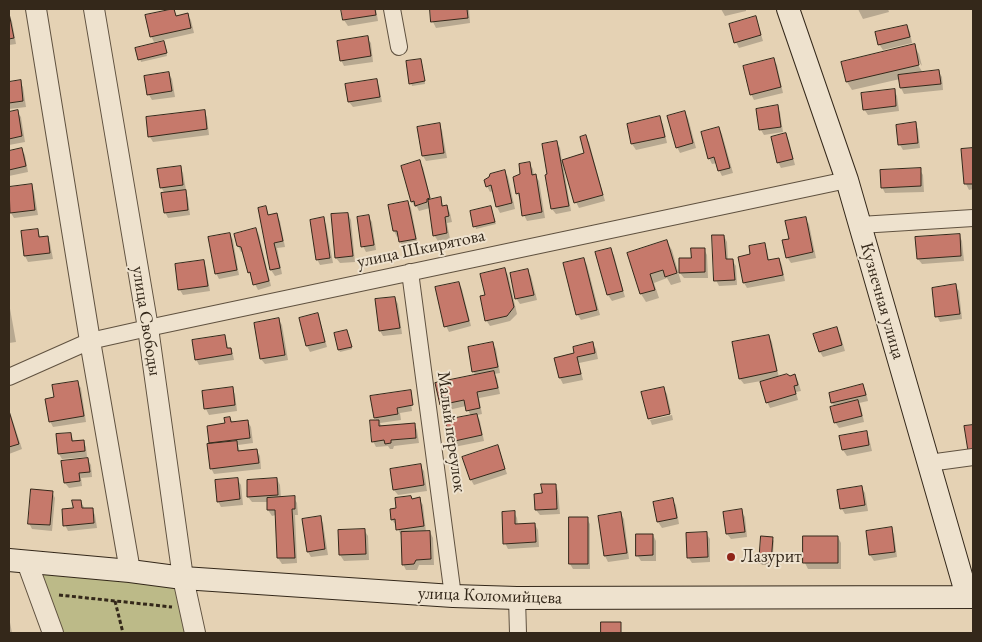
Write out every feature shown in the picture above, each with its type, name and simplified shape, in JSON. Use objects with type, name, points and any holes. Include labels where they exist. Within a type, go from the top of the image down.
[{"type":"main road","name":"Кузнечная улица","points":[[788,9],[847,180],[928,462],[970,596]]},
{"type":"main road","name":"улица Коломийцева","points":[[18,561],[130,571],[183,578],[453,596],[517,598],[970,596]]},
{"type":"street","points":[[36,9],[90,342],[130,571]]},
{"type":"street","name":"улица Свободы","points":[[94,9],[148,328],[183,578],[195,633]]},
{"type":"street","points":[[392,9],[399,47]]},
{"type":"street","name":"улица Шкирятова","points":[[9,377],[90,342],[148,328],[847,180]]},
{"type":"street","points":[[860,225],[973,218]]},
{"type":"street","name":"Малый переулок","points":[[410,272],[453,596]]},
{"type":"street","points":[[928,462],[973,457]]},
{"type":"street","points":[[18,561],[38,593],[52,633]]},
{"type":"street","points":[[517,598],[518,633]]},
{"type":"path","points":[[38,593],[190,609]]},
{"type":"path","points":[[115,602],[123,633]]},
{"type":"shaded area","points":[[27,562],[183,578],[195,633],[53,633]]},
{"type":"building","points":[[174,9],[176,16],[188,13],[191,28],[150,37],[145,15]]},
{"type":"building","points":[[341,9],[375,9],[376,15],[343,20]]},
{"type":"building","points":[[430,9],[467,9],[468,18],[431,22]]},
{"type":"building","points":[[9,13],[14,38],[9,39]]},
{"type":"building","points":[[756,16],[761,35],[734,43],[729,24]]},
{"type":"building","points":[[907,25],[910,37],[878,45],[875,32]]},
{"type":"building","points":[[368,36],[371,56],[340,61],[337,41]]},
{"type":"building","points":[[164,41],[167,53],[138,60],[135,48]]},
{"type":"building","points":[[915,44],[919,65],[846,82],[841,62]]},
{"type":"building","points":[[774,58],[781,87],[750,95],[743,66]]},
{"type":"building","points":[[421,59],[425,81],[409,84],[406,61]]},
{"type":"building","points":[[939,70],[941,84],[900,88],[898,75]]},
{"type":"building","points":[[169,72],[172,91],[147,95],[144,76]]},
{"type":"building","points":[[377,79],[380,97],[348,102],[345,84]]},
{"type":"building","points":[[21,80],[23,101],[9,103],[9,82]]},
{"type":"building","points":[[895,89],[896,106],[863,110],[861,93]]},
{"type":"building","points":[[778,105],[781,127],[759,130],[756,109]]},
{"type":"building","points":[[18,110],[22,136],[9,139],[9,112]]},
{"type":"building","points":[[205,110],[207,129],[148,137],[146,117]]},
{"type":"building","points":[[685,111],[693,143],[676,148],[667,116]]},
{"type":"building","points":[[660,116],[665,137],[631,144],[627,124]]},
{"type":"building","points":[[916,122],[918,143],[898,145],[896,125]]},
{"type":"building","points":[[440,123],[444,153],[422,156],[417,127]]},
{"type":"building","points":[[719,127],[730,168],[718,171],[714,157],[708,159],[701,132]]},
{"type":"building","points":[[786,133],[793,159],[777,163],[771,137]]},
{"type":"building","points":[[586,135],[603,195],[574,203],[562,160],[584,153],[580,137]]},
{"type":"building","points":[[557,141],[569,206],[551,209],[542,144]]},
{"type":"building","points":[[22,148],[26,166],[9,170],[9,151]]},
{"type":"building","points":[[973,148],[973,184],[964,184],[961,149]]},
{"type":"building","points":[[420,160],[430,198],[427,199],[427,202],[415,206],[414,201],[411,202],[401,166]]},
{"type":"building","points":[[530,162],[532,175],[536,174],[542,212],[522,216],[519,193],[516,194],[513,177],[520,174],[519,164]]},
{"type":"building","points":[[181,166],[183,185],[160,188],[157,169]]},
{"type":"building","points":[[921,168],[921,186],[881,188],[880,170]]},
{"type":"building","points":[[505,170],[512,203],[496,207],[491,185],[486,187],[484,180],[490,174]]},
{"type":"building","points":[[32,184],[35,210],[10,213],[9,187]]},
{"type":"building","points":[[186,190],[188,210],[164,213],[161,193]]},
{"type":"building","points":[[441,197],[442,206],[447,205],[449,216],[445,217],[447,233],[433,236],[428,200]]},
{"type":"building","points":[[408,201],[416,239],[399,242],[397,231],[393,231],[388,205]]},
{"type":"building","points":[[266,206],[268,215],[277,213],[283,241],[274,243],[280,268],[270,270],[258,208]]},
{"type":"building","points":[[491,206],[495,222],[473,227],[470,211]]},
{"type":"building","points":[[348,213],[353,256],[335,258],[331,214]]},
{"type":"building","points":[[369,215],[374,245],[361,247],[357,217]]},
{"type":"building","points":[[324,217],[330,258],[316,260],[310,220]]},
{"type":"building","points":[[806,217],[813,252],[786,258],[782,240],[789,239],[785,221]]},
{"type":"building","points":[[256,228],[269,281],[253,285],[241,247],[237,246],[234,234]]},
{"type":"building","points":[[38,229],[39,237],[48,236],[50,253],[24,256],[21,231]]},
{"type":"building","points":[[230,233],[237,270],[215,274],[208,237]]},
{"type":"building","points":[[960,234],[961,256],[917,259],[915,237]]},
{"type":"building","points":[[712,235],[724,235],[726,259],[733,259],[735,280],[714,281]]},
{"type":"building","points":[[667,240],[677,273],[665,277],[663,270],[650,274],[655,290],[640,294],[627,253]]},
{"type":"building","points":[[765,243],[768,260],[779,258],[783,275],[743,283],[738,257],[750,254],[749,246]]},
{"type":"building","points":[[611,248],[623,291],[607,295],[595,252]]},
{"type":"building","points":[[691,248],[705,248],[705,272],[679,273],[679,258],[691,258]]},
{"type":"building","points":[[584,258],[597,310],[576,315],[563,263]]},
{"type":"building","points":[[204,260],[208,286],[178,290],[175,264]]},
{"type":"building","points":[[505,268],[514,307],[507,316],[485,321],[480,296],[485,295],[480,274]]},
{"type":"building","points":[[528,269],[534,295],[515,299],[510,273]]},
{"type":"building","points":[[459,282],[469,321],[444,327],[435,287]]},
{"type":"building","points":[[956,284],[960,314],[935,317],[932,288]]},
{"type":"building","points":[[395,297],[400,328],[379,331],[375,299]]},
{"type":"building","points":[[318,313],[325,342],[306,346],[299,318]]},
{"type":"building","points":[[279,318],[285,355],[260,359],[254,323]]},
{"type":"building","points":[[837,327],[842,345],[819,352],[813,334]]},
{"type":"building","points":[[347,330],[352,347],[338,350],[334,333]]},
{"type":"building","points":[[225,335],[227,348],[231,348],[232,354],[195,360],[192,340]]},
{"type":"building","points":[[769,335],[777,371],[739,379],[732,342]]},
{"type":"building","points":[[493,342],[498,367],[472,372],[468,347]]},
{"type":"building","points":[[593,342],[595,353],[577,357],[581,374],[559,378],[554,358],[574,353],[573,347]]},
{"type":"building","points":[[494,371],[498,388],[477,392],[480,408],[466,411],[464,400],[440,405],[435,383]]},
{"type":"building","points":[[787,374],[790,376],[795,374],[798,385],[794,386],[796,394],[766,403],[760,382]]},
{"type":"building","points":[[78,381],[84,416],[49,422],[45,399],[54,397],[52,385]]},
{"type":"building","points":[[863,384],[866,395],[831,403],[829,393]]},
{"type":"building","points":[[233,387],[235,405],[204,409],[202,391]]},
{"type":"building","points":[[664,387],[670,414],[648,419],[641,392]]},
{"type":"building","points":[[411,390],[413,405],[397,408],[398,414],[374,418],[370,396]]},
{"type":"building","points":[[858,400],[862,416],[834,423],[830,407]]},
{"type":"building","points":[[9,411],[19,444],[9,447]]},
{"type":"building","points":[[477,414],[482,435],[450,442],[445,420]]},
{"type":"building","points":[[230,417],[231,422],[248,420],[250,438],[209,443],[207,426],[225,423],[224,418]]},
{"type":"building","points":[[370,420],[379,420],[379,426],[415,423],[416,438],[391,440],[391,443],[385,444],[384,440],[372,442]]},
{"type":"building","points":[[973,425],[973,450],[968,451],[964,426]]},
{"type":"building","points":[[867,431],[869,445],[842,450],[839,436]]},
{"type":"building","points":[[71,433],[72,441],[84,440],[85,451],[58,454],[56,434]]},
{"type":"building","points":[[237,441],[238,451],[257,449],[259,463],[210,469],[207,444]]},
{"type":"building","points":[[498,445],[505,469],[470,480],[462,457]]},
{"type":"building","points":[[88,458],[90,472],[79,473],[80,481],[64,483],[61,461]]},
{"type":"building","points":[[421,464],[424,485],[393,490],[390,469]]},
{"type":"building","points":[[238,478],[240,499],[217,502],[215,480]]},
{"type":"building","points":[[277,478],[278,495],[247,497],[247,480]]},
{"type":"building","points":[[541,484],[556,484],[557,509],[535,510],[534,494],[542,493]]},
{"type":"building","points":[[862,486],[865,505],[840,509],[837,490]]},
{"type":"building","points":[[31,489],[53,491],[50,525],[28,524]]},
{"type":"building","points":[[295,496],[295,509],[292,509],[295,558],[277,558],[275,510],[267,510],[267,498]]},
{"type":"building","points":[[411,496],[412,499],[420,497],[424,526],[396,530],[395,519],[391,520],[390,509],[396,508],[395,498]]},
{"type":"building","points":[[673,498],[677,518],[657,522],[653,502]]},
{"type":"building","points":[[72,500],[81,500],[82,508],[93,508],[94,523],[63,526],[62,509],[73,508]]},
{"type":"building","points":[[742,509],[745,532],[726,534],[723,512]]},
{"type":"building","points":[[515,511],[515,524],[535,523],[536,542],[503,544],[502,512]]},
{"type":"building","points":[[621,512],[627,553],[604,556],[598,516]]},
{"type":"building","points":[[321,516],[325,549],[307,552],[302,519]]},
{"type":"building","points":[[569,517],[588,517],[588,564],[569,564]]},
{"type":"building","points":[[892,527],[895,552],[869,555],[866,531]]},
{"type":"building","points":[[365,529],[366,554],[339,555],[338,530]]},
{"type":"building","points":[[430,531],[431,559],[416,560],[414,564],[402,565],[401,532]]},
{"type":"building","points":[[707,532],[708,557],[687,558],[686,533]]},
{"type":"building","points":[[636,534],[653,534],[653,555],[636,556]]},
{"type":"building","points":[[761,536],[773,537],[771,563],[759,563]]},
{"type":"building","points":[[803,536],[838,536],[838,563],[803,563]]},
{"type":"building","points":[[601,622],[621,622],[621,633],[601,633]]},
{"type":"place","name":"Лазурит","points":[[731,557]]}]
